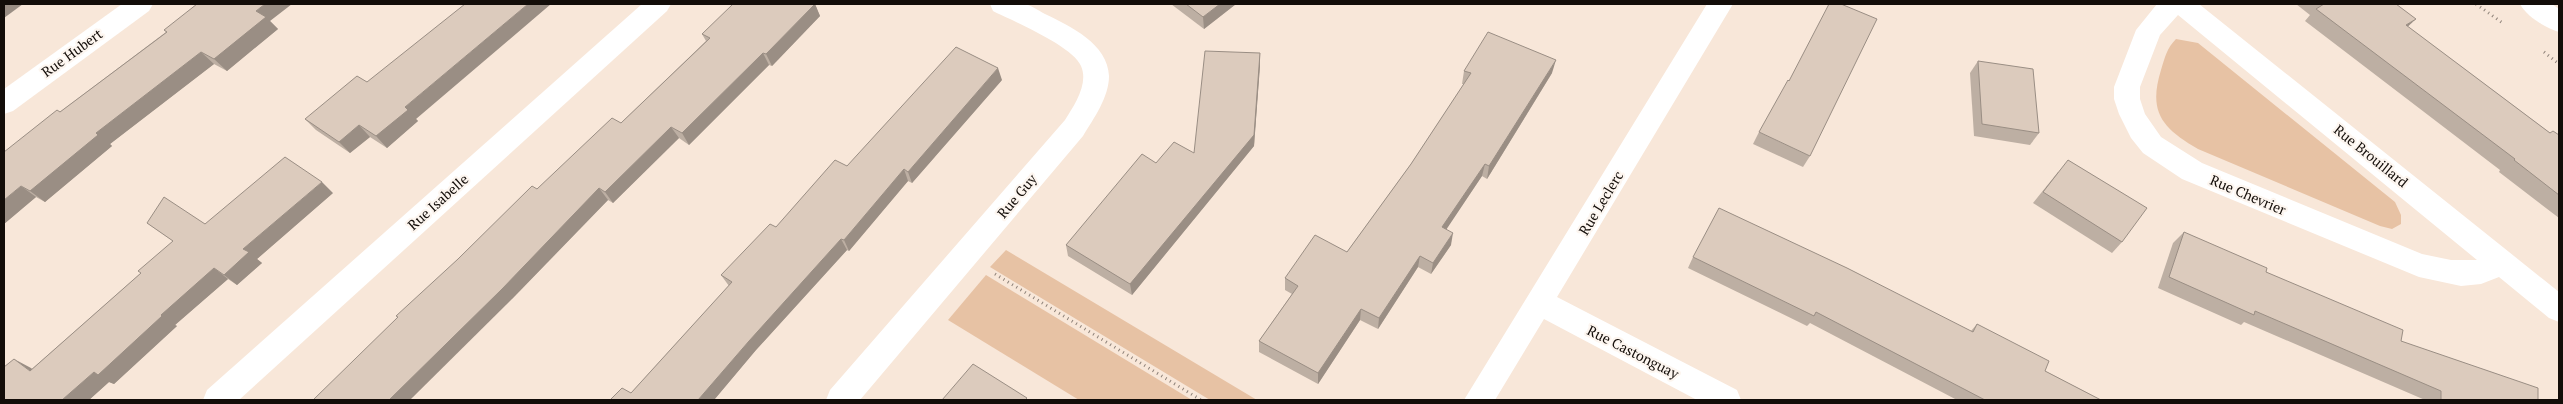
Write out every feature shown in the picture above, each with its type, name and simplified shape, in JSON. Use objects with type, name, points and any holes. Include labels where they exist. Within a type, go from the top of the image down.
[{"type":"street","name":"Rue Hubert","points":[[4,103],[140,4]]},
{"type":"street","name":"Rue Isabelle","points":[[218,400],[658,4]]},
{"type":"street","name":"Rue Guy","points":[[841,400],[1074,128],[1092,96],[1095,67],[1089,55],[1076,43],[1002,4]]},
{"type":"street","name":"Rue Leclerc","points":[[1479,400],[1540,303],[1720,4]]},
{"type":"street","name":"Rue Chevrier","points":[[2175,4],[2165,11],[2148,30],[2127,87],[2127,99],[2132,114],[2140,130],[2152,145],[2192,171],[2419,265],[2457,274],[2473,274],[2489,270],[2501,262]]},
{"type":"street","name":"Rue Brouillard","points":[[2182,4],[2559,309]]},
{"type":"street","points":[[2533,4],[2559,22]]},
{"type":"street","name":"Rue Castonguay","points":[[1540,303],[1726,400]]},
{"type":"path","points":[[989,271],[1201,400]]},
{"type":"shaded area","points":[[2176,39],[2198,43],[2395,202],[2401,215],[2401,224],[2392,229],[2380,226],[2198,149],[2175,134],[2161,117],[2156,97],[2157,85],[2165,57]]},
{"type":"shaded area","points":[[1006,250],[1257,400],[1210,400],[990,267]]},
{"type":"shaded area","points":[[986,275],[1192,400],[1079,400],[948,320]]},
{"type":"building","points":[[197,4],[265,4],[256,11],[266,17],[214,59],[201,52],[96,133],[98,135],[30,191],[21,186],[4,200],[4,152],[57,110],[60,112],[167,32],[164,30]]},
{"type":"building","points":[[465,4],[528,4],[405,107],[408,110],[376,136],[359,125],[339,142],[305,119],[357,76],[367,82]]},
{"type":"building","points":[[733,4],[815,4],[766,54],[763,53],[682,133],[671,127],[605,192],[599,188],[502,289],[389,400],[313,400],[398,317],[396,316],[458,259],[532,186],[537,189],[612,118],[621,123],[710,38],[702,34]]},
{"type":"building","points":[[1186,4],[1220,4],[1203,17]]},
{"type":"building","points":[[1829,4],[1841,4],[1877,19],[1810,156],[1759,132],[1789,81]]},
{"type":"building","points":[[2324,4],[2396,4],[2416,19],[2406,25],[2550,133],[2553,131],[2559,135],[2559,195],[2515,159],[2316,9]]},
{"type":"building","points":[[1488,32],[1556,60],[1489,166],[1485,164],[1442,227],[1453,233],[1433,263],[1420,256],[1379,318],[1361,309],[1318,373],[1259,341],[1298,286],[1285,278],[1315,235],[1347,252],[1411,164],[1471,73],[1464,71]]},
{"type":"building","points":[[956,47],[998,68],[908,172],[904,169],[844,240],[841,239],[698,400],[610,400],[622,388],[631,393],[732,282],[721,275],[770,224],[776,227],[835,160],[847,166]]},
{"type":"building","points":[[1205,51],[1260,53],[1254,135],[1130,284],[1066,245],[1142,154],[1156,163],[1174,142],[1194,153]]},
{"type":"building","points":[[1978,61],[2033,69],[2039,133],[1982,124]]},
{"type":"building","points":[[285,157],[322,182],[243,249],[249,252],[224,275],[214,268],[98,375],[94,372],[62,400],[4,400],[4,367],[14,359],[30,371],[141,273],[138,271],[173,241],[147,223],[164,197],[205,224]]},
{"type":"building","points":[[2068,160],[2147,208],[2122,242],[2043,192]]},
{"type":"building","points":[[1719,208],[1847,268],[1973,332],[1977,324],[2049,361],[2045,371],[2101,400],[1985,400],[1816,312],[1814,316],[1693,257]]},
{"type":"building","points":[[2184,232],[2267,268],[2266,272],[2403,330],[2401,341],[2538,388],[2538,400],[2441,400],[2441,391],[2255,311],[2254,315],[2169,277]]},
{"type":"building","points":[[973,364],[1027,398],[1025,400],[942,400]]}]
